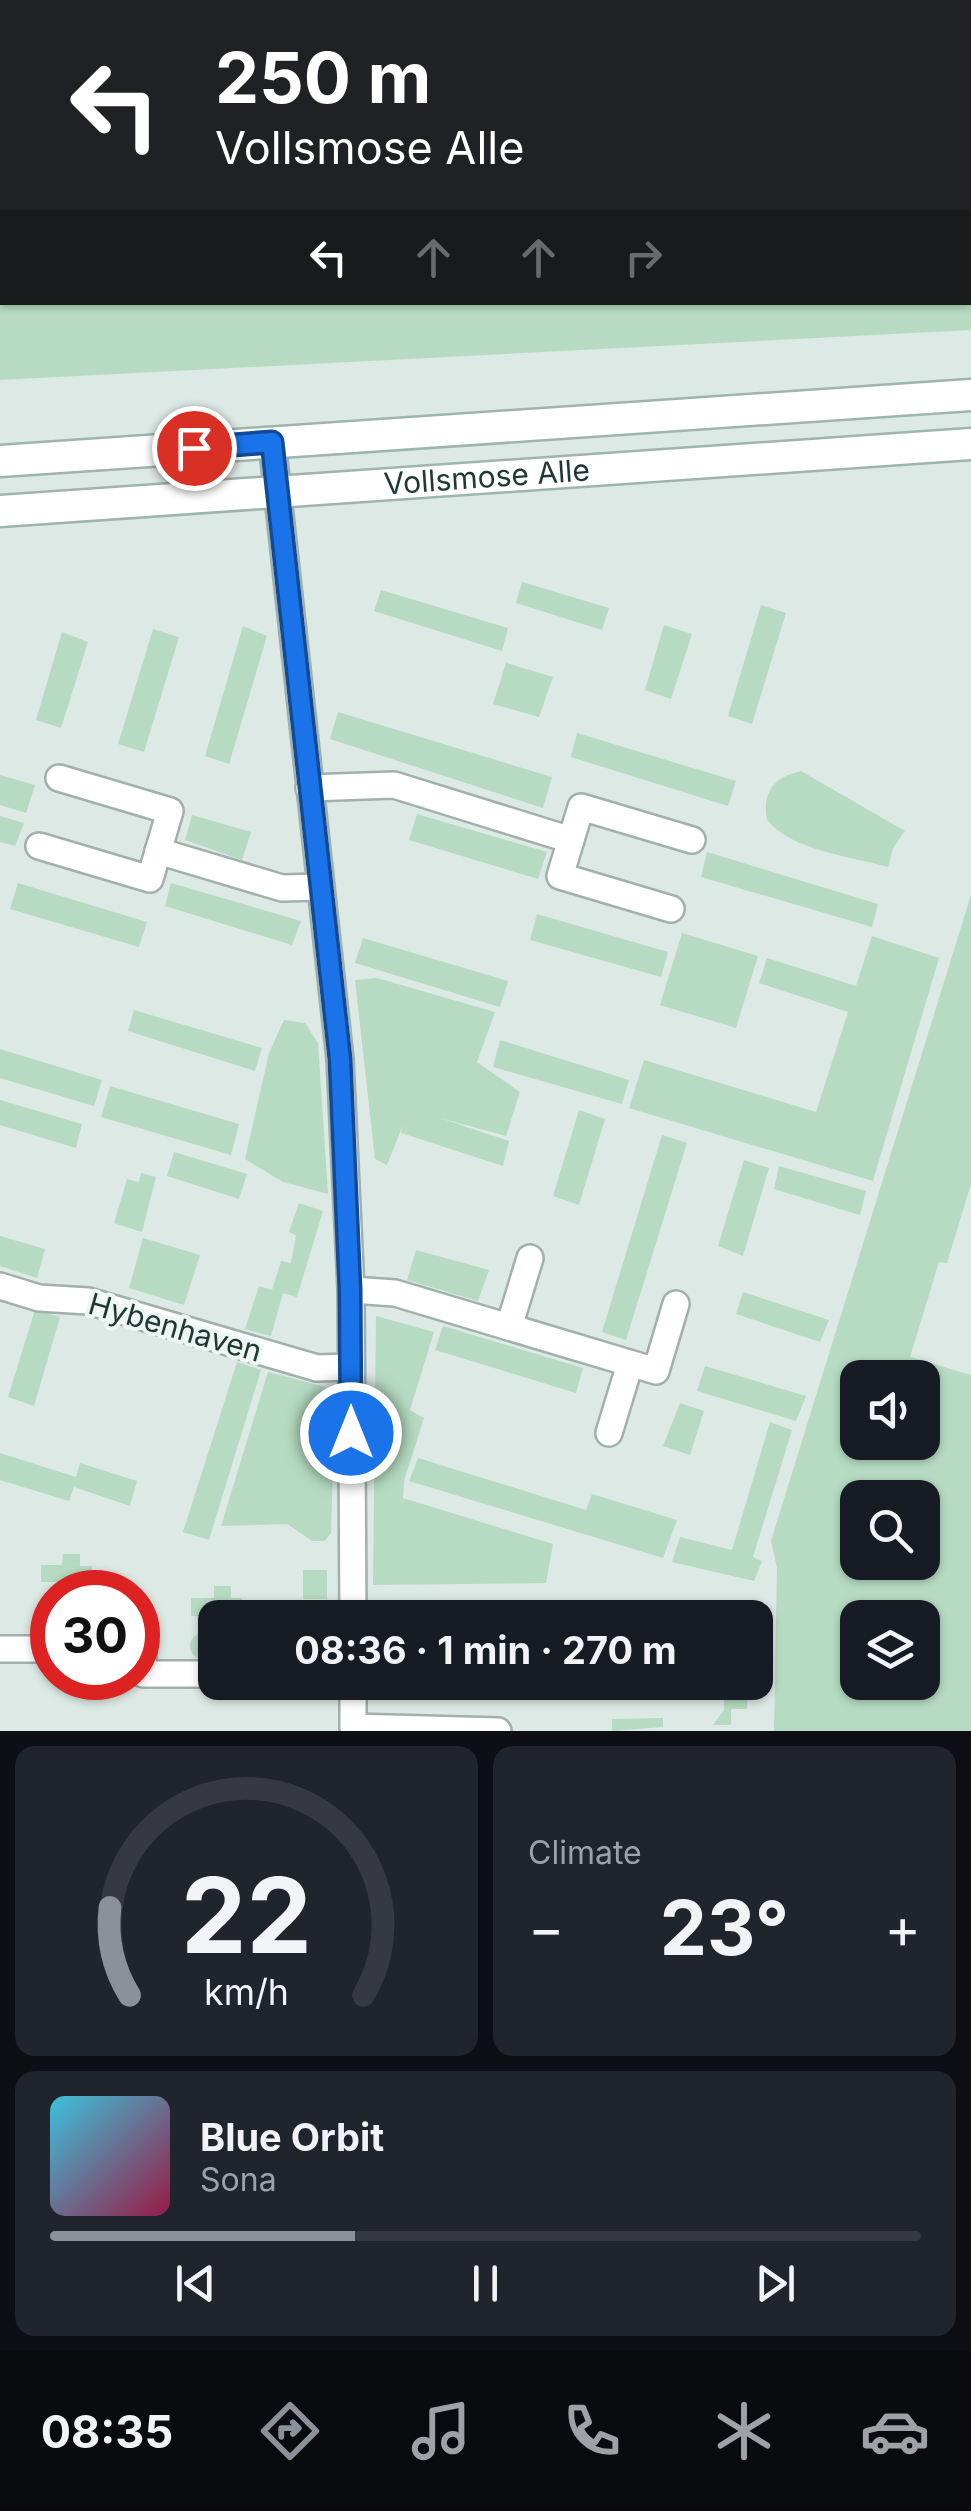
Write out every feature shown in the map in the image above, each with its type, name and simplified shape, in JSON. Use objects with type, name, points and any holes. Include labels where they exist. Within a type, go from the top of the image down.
[{"type":"street","name":"Vollsmose Alle","points":[[0,461],[971,395]]},
{"type":"street","points":[[272,442],[340,1072],[350,1290],[353,1600]]},
{"type":"street","name":"Vollsmose Alle","points":[[0,511],[971,444]]},
{"type":"street","points":[[39,846],[150,879],[158,852],[170,811],[59,778]]},
{"type":"street","points":[[309,788],[394,785],[571,840]]},
{"type":"street","points":[[671,909],[560,876],[581,807],[692,840]]},
{"type":"street","points":[[158,852],[282,888],[320,887]]},
{"type":"street","points":[[509,1327],[530,1258]]},
{"type":"street","name":"Hybenhaven","points":[[0,1286],[40,1298],[88,1300],[317,1368],[350,1367]]},
{"type":"street","points":[[350,1290],[395,1293],[656,1371],[676,1304]]},
{"type":"street","points":[[609,1433],[630,1364]]},
{"type":"street","points":[[0,1649],[30,1649]]},
{"type":"street","points":[[160,1674],[198,1674]]},
{"type":"street","points":[[353,1700],[352,1727],[498,1731]]},
{"type":"green space","points":[[0,305],[971,305],[971,330],[0,380]]},
{"type":"green space","points":[[522,582],[609,608],[602,630],[516,603]]},
{"type":"green space","points":[[381,590],[508,628],[502,651],[374,611]]},
{"type":"green space","points":[[761,605],[786,613],[752,724],[728,716]]},
{"type":"green space","points":[[664,625],[692,634],[671,699],[645,690]]},
{"type":"green space","points":[[243,626],[267,636],[229,764],[205,756]]},
{"type":"green space","points":[[153,629],[179,637],[144,752],[118,744]]},
{"type":"green space","points":[[62,632],[88,642],[61,728],[36,720]]},
{"type":"green space","points":[[506,663],[553,677],[539,717],[493,704]]},
{"type":"green space","points":[[338,712],[552,777],[543,808],[330,739]]},
{"type":"green space","points":[[577,733],[736,781],[728,806],[571,757]]},
{"type":"green space","points":[[801,771],[905,831],[893,848],[888,867],[807,846],[767,820],[766,801],[772,787]]},
{"type":"green space","points":[[0,775],[35,785],[26,813],[0,805]]},
{"type":"green space","points":[[417,814],[547,852],[538,879],[409,840]]},
{"type":"green space","points":[[192,815],[251,832],[242,860],[185,840]]},
{"type":"green space","points":[[0,816],[24,823],[15,846],[0,842]]},
{"type":"green space","points":[[707,852],[878,904],[872,927],[701,877]]},
{"type":"green space","points":[[18,883],[147,922],[139,947],[10,909]]},
{"type":"green space","points":[[171,883],[301,921],[292,945],[165,906]]},
{"type":"green space","points":[[971,895],[971,1184],[947,1263],[939,1262],[910,1357],[920,1360],[840,1360],[840,1460],[940,1460],[940,1366],[971,1375],[971,1731],[774,1731],[777,1568],[771,1541]]},
{"type":"green space","points":[[537,914],[668,952],[661,977],[530,940]]},
{"type":"green space","points":[[682,933],[758,956],[736,1028],[660,1005]]},
{"type":"green space","points":[[872,936],[939,958],[873,1181],[629,1108],[644,1060],[816,1112],[848,1012],[759,983],[767,958],[856,986]]},
{"type":"green space","points":[[363,938],[508,981],[500,1007],[355,963]]},
{"type":"green space","points":[[377,978],[495,1012],[477,1062],[520,1092],[506,1136],[440,1118],[509,1141],[503,1166],[401,1133],[403,1125],[387,1165],[375,1159],[355,980]]},
{"type":"green space","points":[[134,1010],[262,1048],[255,1071],[128,1031]]},
{"type":"green space","points":[[284,1020],[305,1023],[318,1043],[328,1194],[283,1182],[245,1159],[269,1053]]},
{"type":"green space","points":[[500,1040],[629,1080],[622,1104],[493,1067]]},
{"type":"green space","points":[[0,1049],[102,1080],[94,1106],[0,1078]]},
{"type":"green space","points":[[110,1086],[239,1124],[231,1155],[101,1117]]},
{"type":"green space","points":[[0,1100],[82,1124],[76,1148],[0,1125]]},
{"type":"green space","points":[[579,1110],[605,1119],[579,1205],[553,1196]]},
{"type":"green space","points":[[662,1135],[687,1143],[626,1340],[602,1332]]},
{"type":"green space","points":[[174,1152],[247,1174],[239,1199],[167,1176]]},
{"type":"green space","points":[[744,1160],[769,1168],[743,1256],[718,1246]]},
{"type":"green space","points":[[779,1166],[866,1191],[860,1215],[774,1189]]},
{"type":"green space","points":[[141,1173],[156,1177],[142,1232],[114,1223],[127,1179],[139,1182]]},
{"type":"green space","points":[[299,1203],[323,1211],[297,1297],[283,1293],[271,1336],[245,1329],[259,1286],[272,1290],[281,1261],[291,1263],[296,1235],[289,1232]]},
{"type":"green space","points":[[0,1236],[45,1249],[37,1278],[0,1266]]},
{"type":"green space","points":[[143,1238],[200,1255],[184,1305],[129,1288]]},
{"type":"green space","points":[[416,1250],[489,1270],[478,1301],[407,1280]]},
{"type":"green space","points":[[743,1292],[829,1320],[820,1342],[736,1314]]},
{"type":"green space","points":[[35,1310],[60,1317],[34,1406],[8,1397]]},
{"type":"green space","points":[[376,1316],[434,1332],[410,1410],[424,1418],[404,1481],[403,1498],[553,1544],[546,1583],[373,1585]]},
{"type":"green space","points":[[443,1326],[583,1368],[576,1393],[435,1350]]},
{"type":"green space","points":[[237,1362],[261,1370],[209,1540],[183,1532]]},
{"type":"green space","points":[[705,1366],[806,1396],[796,1421],[697,1391]]},
{"type":"green space","points":[[268,1372],[322,1386],[335,1396],[331,1533],[325,1541],[312,1541],[287,1524],[221,1526]]},
{"type":"green space","points":[[680,1403],[704,1411],[690,1455],[663,1446]]},
{"type":"green space","points":[[770,1422],[792,1430],[753,1557],[762,1561],[754,1581],[672,1562],[680,1537],[732,1550]]},
{"type":"green space","points":[[0,1453],[76,1477],[80,1463],[137,1481],[130,1506],[74,1487],[69,1501],[0,1480]]},
{"type":"green space","points":[[418,1458],[586,1510],[592,1494],[677,1520],[663,1558],[409,1481]]},
{"type":"green space","points":[[63,1554],[80,1554],[80,1566],[92,1566],[92,1570],[41,1570],[41,1565],[62,1565]]},
{"type":"green space","points":[[303,1570],[327,1570],[327,1599],[303,1599]]},
{"type":"green space","points":[[214,1586],[231,1586],[231,1598],[242,1600],[198,1600],[198,1616],[191,1616],[191,1598],[214,1598]]},
{"type":"green space","points":[[198,1634],[198,1658],[190,1646]]},
{"type":"green space","points":[[724,1700],[747,1700],[747,1709],[731,1709],[731,1725],[713,1725],[724,1710]]},
{"type":"green space","points":[[663,1718],[663,1727],[612,1731],[612,1719]]},
{"type":"route","points":[[194,448],[272,442],[340,1059],[350,1290],[351,1433]]}]
